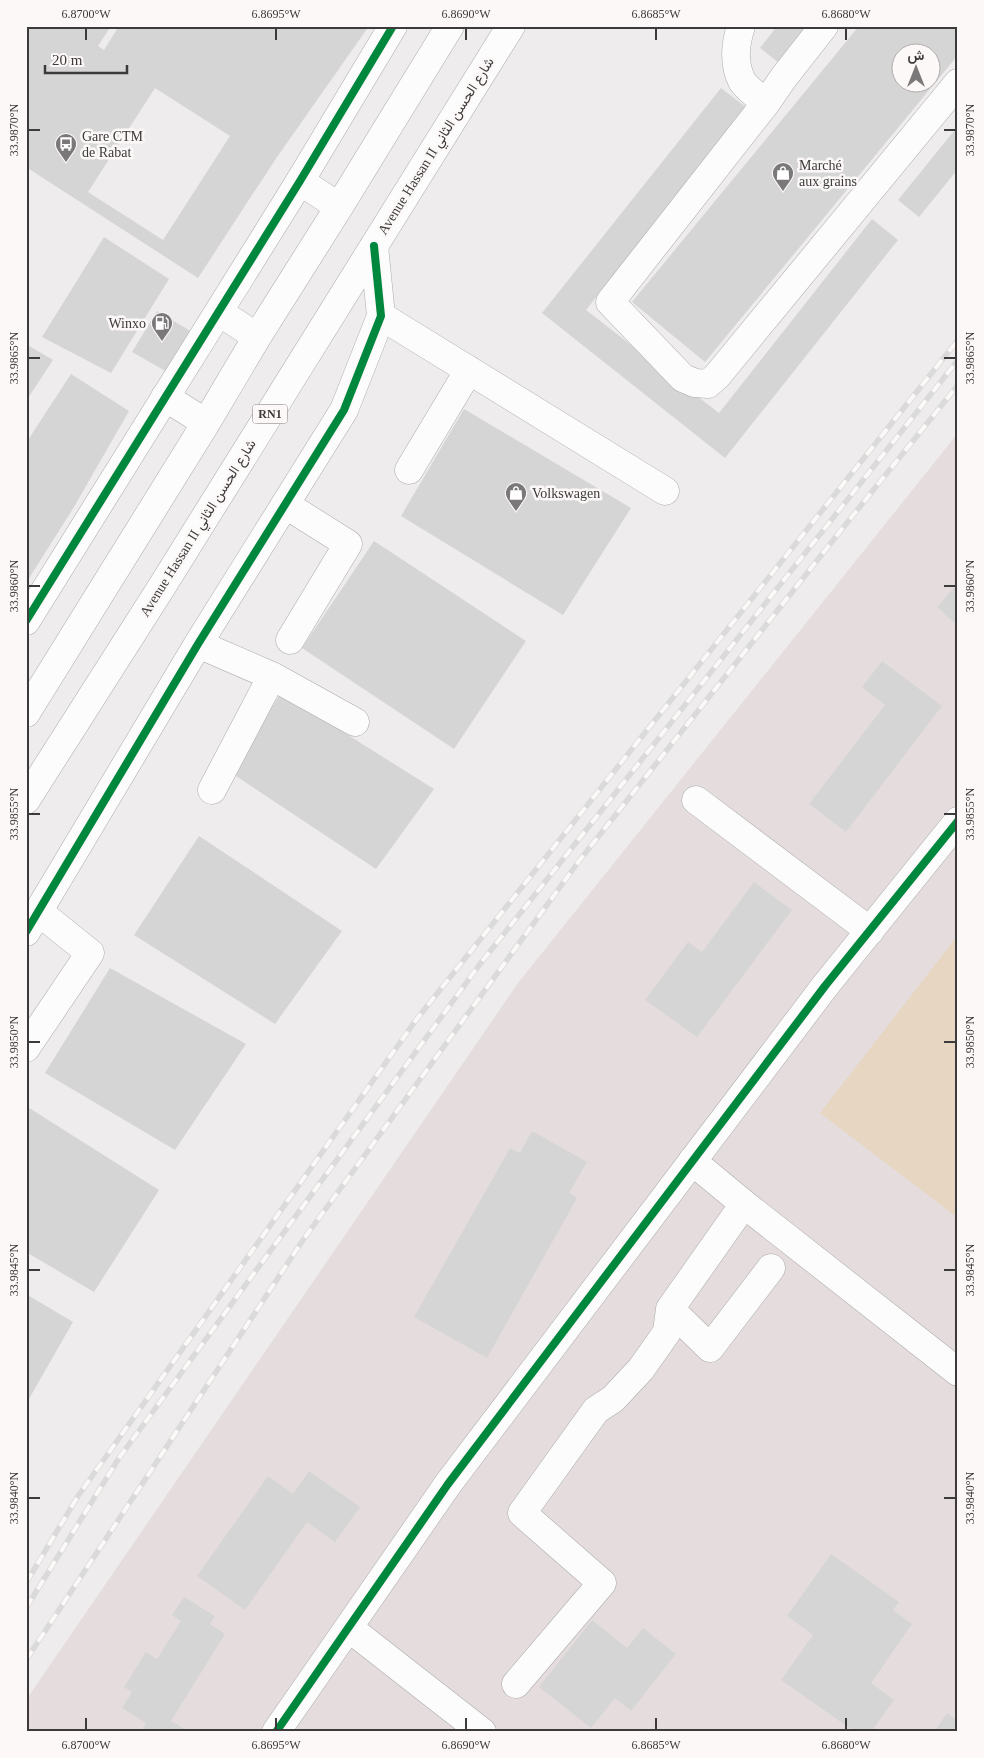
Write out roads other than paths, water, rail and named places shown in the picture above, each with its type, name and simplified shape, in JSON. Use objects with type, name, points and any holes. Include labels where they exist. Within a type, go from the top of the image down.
[{"type":"street","points":[[26,621],[300,182],[393,26]]},
{"type":"street","points":[[26,713],[450,26]]},
{"type":"street","name":"Avenue Hassan II شارع الحسن الثاني","points":[[26,800],[161,588],[511,26]]},
{"type":"street","points":[[741,26],[736,40],[735,62],[743,82],[766,103]]},
{"type":"street","points":[[824,26],[610,302],[683,378],[695,383],[708,384],[717,376],[958,83]]},
{"type":"street","points":[[300,182],[339,208]]},
{"type":"street","points":[[26,1048],[90,953],[32,922],[198,644],[344,410],[381,316],[374,246]]},
{"type":"street","points":[[219,312],[257,336]]},
{"type":"street","points":[[381,316],[665,491]]},
{"type":"street","points":[[409,470],[469,370]]},
{"type":"street","points":[[165,397],[206,423]]},
{"type":"street","points":[[286,505],[348,544],[290,640]]},
{"type":"street","points":[[198,644],[272,676],[355,722]]},
{"type":"street","points":[[212,790],[272,676]]},
{"type":"street","points":[[696,800],[870,931]]},
{"type":"street","points":[[276,1732],[448,1484],[825,986],[958,821]]},
{"type":"street","points":[[692,1161],[958,1372]]},
{"type":"street","points":[[516,1684],[602,1583],[522,1513],[596,1410],[613,1399],[641,1369],[667,1332],[670,1309],[744,1204]]},
{"type":"street","points":[[670,1309],[710,1348],[771,1268]]},
{"type":"street","points":[[349,1628],[482,1732]]},
{"type":"railway","points":[[26,1583],[78,1496],[416,1020],[958,340]]},
{"type":"railway","points":[[26,1608],[119,1458],[480,964],[958,360]]},
{"type":"railway","points":[[26,1660],[303,1240],[579,861],[958,385]]},
{"type":"place","name":"Gare CTM de Rabat","points":[[66,163]]},
{"type":"place","name":"Marché aux grains","points":[[783,192]]},
{"type":"place","name":"Winxo","points":[[162,342]]},
{"type":"place","name":"Volkswagen","points":[[516,512]]}]
